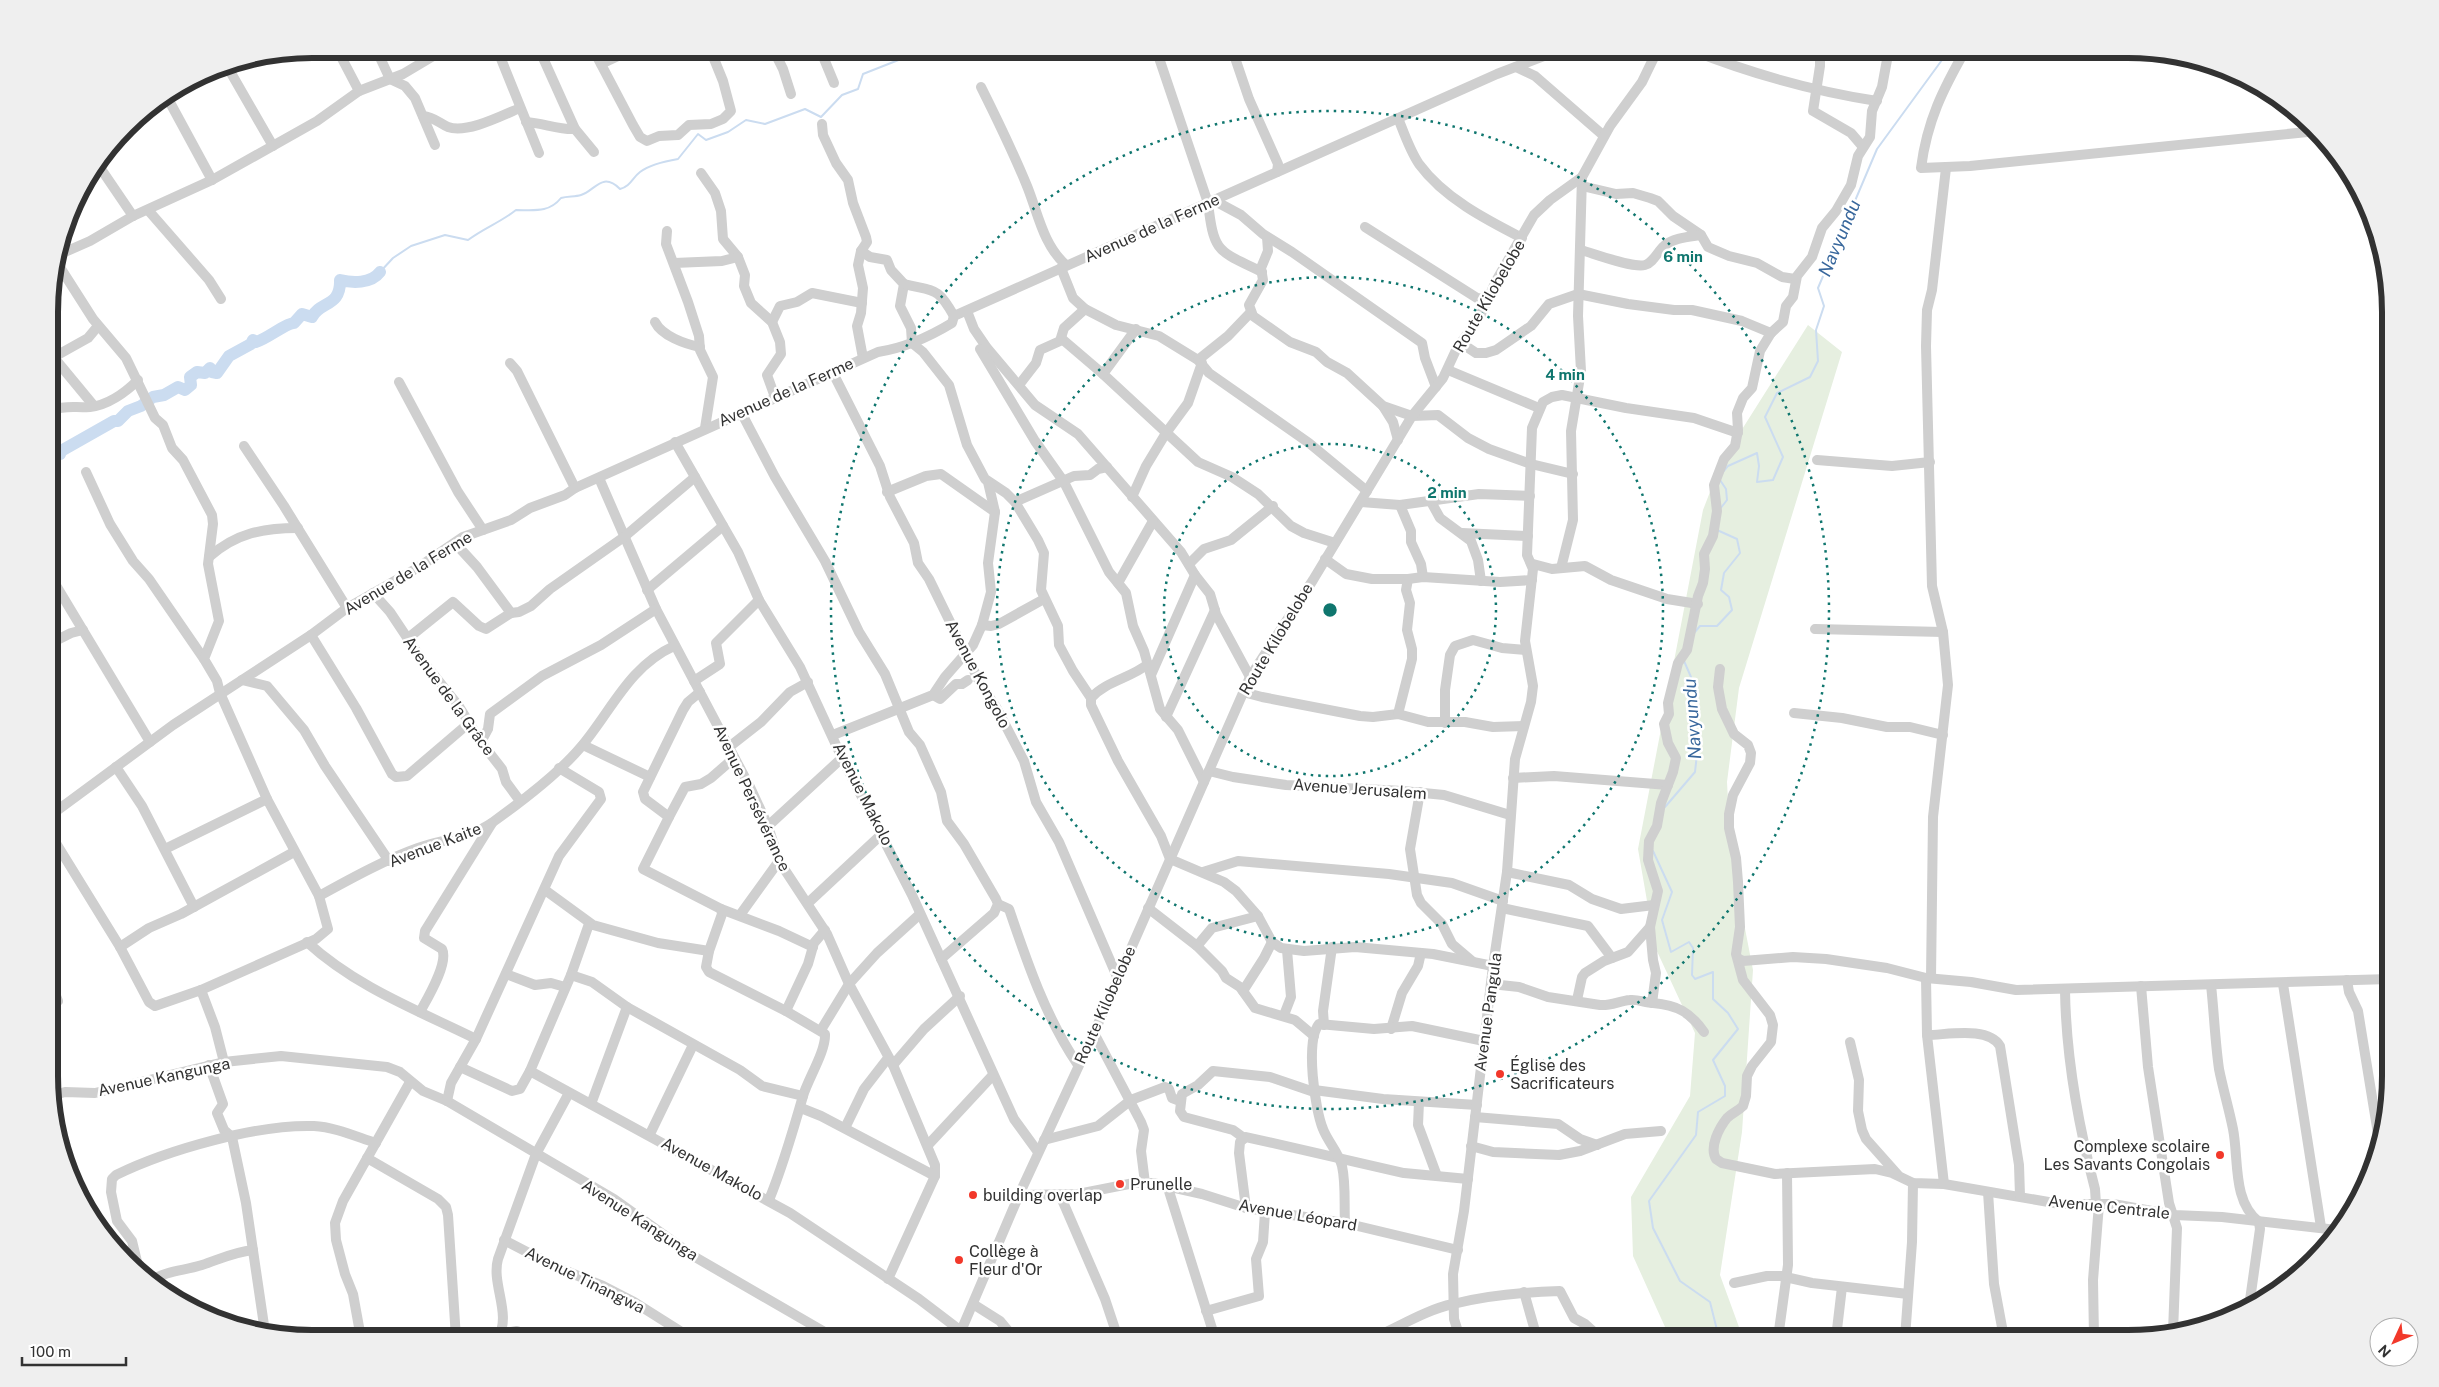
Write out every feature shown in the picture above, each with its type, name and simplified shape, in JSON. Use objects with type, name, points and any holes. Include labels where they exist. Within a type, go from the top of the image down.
[{"type":"street","points":[[341,57],[359,92]]},
{"type":"street","points":[[380,57],[390,79],[411,92],[435,145]]},
{"type":"street","points":[[64,252],[90,242],[133,216],[212,180],[317,120],[359,92],[403,74],[432,57]]},
{"type":"street","points":[[500,57],[539,153]]},
{"type":"street","points":[[543,57],[575,129],[594,152]]},
{"type":"street","points":[[597,57],[640,137],[646,141],[659,136],[678,135],[689,125],[711,124],[723,119],[731,111],[723,81],[712,57]]},
{"type":"street","points":[[601,64],[615,57]]},
{"type":"street","points":[[777,57],[791,94]]},
{"type":"street","points":[[823,57],[834,82]]},
{"type":"street","points":[[1159,57],[1212,202],[1212,229],[1218,246],[1236,260],[1262,272]]},
{"type":"street","points":[[1235,57],[1249,99],[1280,168]]},
{"type":"street","name":"Avenue de la Ferme","points":[[58,810],[220,693],[311,635],[347,608],[419,567],[455,542],[511,520],[536,505],[566,495],[575,488],[705,428],[863,358],[912,342],[952,323],[954,316],[1063,266],[1088,257],[1212,202],[1280,168],[1540,57]]},
{"type":"street","name":"Route Kilobelobe","points":[[962,1330],[1019,1195],[1094,1034],[1250,677],[1361,502],[1412,416],[1448,370],[1461,343],[1488,300],[1496,281],[1534,215],[1542,206],[1582,182],[1604,136],[1642,82],[1654,57]]},
{"type":"street","points":[[1712,57],[1757,73],[1816,89],[1877,101]]},
{"type":"street","points":[[1820,57],[1813,111],[1851,133],[1863,147]]},
{"type":"street","points":[[1652,1003],[1656,973],[1650,927],[1658,891],[1648,860],[1649,840],[1657,826],[1660,803],[1668,785],[1676,758],[1668,743],[1664,722],[1669,714],[1668,703],[1678,664],[1687,650],[1705,569],[1704,554],[1714,530],[1717,510],[1714,485],[1724,459],[1735,446],[1738,433],[1737,413],[1743,398],[1752,388],[1758,358],[1771,333],[1783,322],[1786,306],[1792,297],[1795,279],[1812,256],[1822,228],[1836,211],[1851,185],[1854,165],[1870,137],[1872,111],[1882,87],[1888,57]]},
{"type":"street","points":[[1961,57],[1948,80],[1929,125],[1921,168],[1946,168],[2307,132]]},
{"type":"street","points":[[1516,66],[1535,76],[1604,136]]},
{"type":"street","points":[[231,71],[273,146]]},
{"type":"street","points":[[982,87],[1028,188],[1048,240],[1063,266],[1073,298],[1085,309],[1116,325],[1159,336],[1200,362],[1209,373],[1309,443],[1367,491]]},
{"type":"street","points":[[169,101],[212,180]]},
{"type":"street","points":[[423,116],[435,118],[448,127],[466,127],[484,123],[520,108]]},
{"type":"street","points":[[1398,118],[1418,162],[1429,175],[1458,202],[1522,238]]},
{"type":"street","points":[[526,122],[575,129]]},
{"type":"street","points":[[822,124],[826,142],[848,180],[852,203],[867,242],[861,251],[858,270],[863,285],[862,303],[857,326],[863,358]]},
{"type":"street","points":[[1944,1184],[1927,1035],[1933,817],[1948,686],[1943,632],[1932,586],[1930,462],[1926,395],[1927,310],[1932,290],[1946,168]]},
{"type":"street","points":[[101,169],[133,216]]},
{"type":"street","points":[[702,173],[715,193],[720,206],[724,243],[738,257],[745,276],[744,286],[751,303],[772,322],[782,348],[780,358],[768,371],[775,397]]},
{"type":"street","points":[[1561,568],[1573,520],[1573,474],[1570,441],[1581,371],[1578,294],[1582,182],[1616,194],[1633,193],[1658,201],[1682,223],[1700,235],[1708,247],[1718,252],[1757,263],[1782,277],[1795,279]]},
{"type":"street","points":[[1212,202],[1241,215],[1267,237],[1422,344],[1424,358],[1436,387]]},
{"type":"street","points":[[148,210],[209,280],[221,299]]},
{"type":"street","points":[[1365,227],[1477,298],[1488,300]]},
{"type":"street","points":[[667,231],[666,244],[699,336],[700,347],[713,380],[708,394],[709,409],[705,428]]},
{"type":"street","points":[[1581,250],[1610,260],[1642,266],[1650,262],[1665,245],[1683,238],[1700,235]]},
{"type":"street","points":[[1267,237],[1268,251],[1262,264],[1262,284],[1250,301],[1251,312],[1290,342],[1316,352],[1327,362],[1347,373],[1383,406],[1393,422],[1398,440]]},
{"type":"street","points":[[861,251],[870,257],[888,260],[891,270],[904,284],[935,290],[943,297],[954,316]]},
{"type":"street","points":[[674,263],[722,261],[738,257]]},
{"type":"street","points":[[61,269],[98,326],[123,354],[138,380],[155,418],[165,429],[172,448],[183,460],[212,515],[213,524],[208,571],[219,621],[204,659]]},
{"type":"street","points":[[833,735],[933,695],[945,677],[966,655],[982,625],[991,592],[988,563],[995,512],[988,482],[967,445],[949,385],[923,352],[912,342],[911,328],[900,306],[904,284]]},
{"type":"street","points":[[772,322],[780,306],[797,302],[812,293],[862,303]]},
{"type":"street","points":[[1461,343],[1476,353],[1496,350],[1531,326],[1549,304],[1578,294],[1628,304],[1674,310],[1692,310],[1742,321],[1771,333]]},
{"type":"street","points":[[1062,339],[1064,328],[1085,309]]},
{"type":"street","points":[[967,311],[987,348],[1035,405],[1078,434],[1175,545],[1210,594],[1215,610],[1250,677]]},
{"type":"street","points":[[1132,497],[1136,485],[1166,433],[1188,404],[1200,362],[1251,312]]},
{"type":"street","points":[[655,322],[661,331],[686,344],[700,347]]},
{"type":"street","points":[[58,353],[88,338],[98,326]]},
{"type":"street","points":[[1103,374],[1136,329]]},
{"type":"street","points":[[1062,339],[1103,374],[1198,462],[1232,477],[1273,506],[1285,522],[1291,526],[1304,533],[1335,543]]},
{"type":"street","points":[[1019,385],[1036,363],[1040,350],[1062,339]]},
{"type":"street","points":[[980,349],[1034,441],[1064,482],[1097,546],[1103,562],[1126,593],[1132,626],[1148,664],[1160,710],[1178,730],[1204,782]]},
{"type":"street","points":[[58,363],[94,406]]},
{"type":"street","points":[[510,363],[517,371],[575,488]]},
{"type":"street","points":[[1448,370],[1539,408]]},
{"type":"street","name":"Avenue Kongolo","points":[[832,372],[877,460],[887,492],[901,522],[914,543],[918,563],[929,579],[980,683],[996,707],[1024,760],[1036,802],[1059,842],[1118,979]]},
{"type":"street","points":[[58,408],[73,405],[94,406],[117,396],[138,380]]},
{"type":"street","points":[[399,382],[458,492],[483,530]]},
{"type":"street","points":[[1445,723],[1445,690],[1450,655],[1455,646],[1473,640],[1502,648],[1526,650],[1533,564],[1528,554],[1532,428],[1539,408],[1544,402],[1552,397],[1562,395],[1626,408],[1694,418],[1738,433]]},
{"type":"street","points":[[1383,406],[1412,416],[1438,415],[1468,438],[1489,449],[1531,464],[1573,474]]},
{"type":"street","points":[[741,412],[775,477],[825,561],[859,632],[885,674],[898,708],[912,736],[920,745],[941,792],[947,821],[974,859],[998,904],[1009,909],[1023,954],[1039,991],[1067,1050],[1078,1065]]},
{"type":"street","name":"Avenue Makolo","points":[[675,442],[738,552],[759,600],[808,682],[842,758],[882,834],[960,996],[993,1075],[1018,1126],[1038,1152]]},
{"type":"street","points":[[244,446],[298,528],[347,608]]},
{"type":"street","points":[[1817,460],[1892,466],[1930,462]]},
{"type":"street","points":[[1015,502],[1074,476],[1090,475],[1098,469],[1107,467]]},
{"type":"street","points":[[58,846],[120,947],[149,1002],[158,1006],[201,990],[307,942],[328,930],[319,896],[267,798],[220,693],[217,681],[204,659],[148,579],[133,561],[110,524],[86,472]]},
{"type":"street","points":[[887,492],[926,476],[942,474],[995,512]]},
{"type":"street","points":[[407,639],[452,602],[479,626],[486,629],[511,613],[519,612],[531,606],[550,589],[624,537],[694,477]]},
{"type":"street","name":"Avenue Persévérance","points":[[599,478],[656,609],[729,747],[768,826],[779,861],[825,930],[849,984],[890,1061],[928,1145],[936,1176]]},
{"type":"street","points":[[988,482],[1006,493],[1015,502],[1044,553],[1040,585],[1044,599],[1052,611],[1058,626],[1060,645],[1073,671],[1091,698],[1097,720],[1161,836],[1170,859],[1224,882],[1236,891],[1258,916],[1272,942],[1287,950],[1304,951],[1332,947],[1421,953],[1493,966]]},
{"type":"street","points":[[1361,502],[1400,505],[1488,494],[1530,496]]},
{"type":"street","points":[[1430,500],[1440,518],[1471,541],[1481,581]]},
{"type":"street","points":[[1400,505],[1411,531],[1411,542],[1421,564],[1423,577]]},
{"type":"street","points":[[1189,564],[1204,549],[1231,540],[1273,506]]},
{"type":"street","points":[[1118,583],[1153,521]]},
{"type":"street","points":[[647,590],[723,526]]},
{"type":"street","points":[[209,557],[226,545],[256,531],[272,528],[298,528]]},
{"type":"street","points":[[1462,533],[1528,536]]},
{"type":"street","points":[[455,542],[478,567],[511,613]]},
{"type":"street","points":[[1325,559],[1349,575],[1372,579],[1423,577],[1481,581],[1532,580]]},
{"type":"street","points":[[1533,564],[1552,569],[1589,567],[1611,580],[1667,599],[1698,604]]},
{"type":"street","points":[[1151,675],[1195,575]]},
{"type":"street","points":[[1398,714],[1401,696],[1412,660],[1412,649],[1407,630],[1410,603],[1406,590],[1408,579]]},
{"type":"street","points":[[58,589],[150,742]]},
{"type":"street","name":"Avenue de la Grâce","points":[[373,594],[390,612],[407,639],[502,769],[506,782],[520,800]]},
{"type":"street","points":[[982,625],[991,626],[999,624],[1044,599]]},
{"type":"street","points":[[694,680],[720,664],[716,643],[759,600]]},
{"type":"street","points":[[481,742],[488,729],[490,714],[542,676],[602,645],[656,609]]},
{"type":"street","points":[[1166,717],[1215,610]]},
{"type":"street","points":[[1814,629],[1943,632]]},
{"type":"street","points":[[58,640],[83,630]]},
{"type":"street","points":[[311,635],[356,708],[392,774],[396,777],[407,776],[469,723]]},
{"type":"street","name":"Avenue Kaite","points":[[319,896],[350,879],[417,848],[456,840],[493,822],[559,768],[583,745],[618,696],[642,668],[658,653],[674,646]]},
{"type":"street","name":"Avenue Pangula","points":[[1457,1330],[1454,1319],[1453,1280],[1468,1179],[1493,966],[1507,872],[1515,759],[1533,686],[1526,650]]},
{"type":"street","points":[[1091,698],[1104,688],[1133,674],[1148,664]]},
{"type":"street","points":[[1720,669],[1718,687],[1722,709],[1734,734],[1748,746],[1751,754],[1750,763],[1733,795],[1729,814],[1729,828],[1734,844],[1738,882],[1740,927],[1736,950],[1743,980],[1772,1020],[1773,1037],[1748,1072],[1745,1100],[1740,1109],[1729,1116],[1719,1131],[1713,1154],[1722,1163],[1756,1171],[1787,1173],[1875,1169],[1912,1183],[1912,1242],[1906,1330]]},
{"type":"street","points":[[945,677],[980,683]]},
{"type":"street","points":[[242,680],[267,686],[304,730],[325,766],[389,862]]},
{"type":"street","points":[[933,695],[940,699],[956,684],[962,684],[968,680]]},
{"type":"street","points":[[729,747],[761,722],[790,692],[808,682]]},
{"type":"street","points":[[669,817],[643,797],[650,777],[688,702],[700,692]]},
{"type":"street","points":[[1243,692],[1262,698],[1360,716],[1373,717],[1398,714],[1428,722],[1524,726]]},
{"type":"street","points":[[1794,713],[1842,718],[1886,727],[1910,727],[1943,734]]},
{"type":"street","points":[[583,745],[650,777]]},
{"type":"street","points":[[734,758],[701,784],[685,787],[643,871],[721,909],[740,915],[813,947]]},
{"type":"street","points":[[768,826],[842,758]]},
{"type":"street","points":[[116,767],[142,806],[194,907]]},
{"type":"street","points":[[446,1101],[449,1088],[476,1039],[562,850],[602,796],[599,792],[559,768]]},
{"type":"street","name":"Avenue Jerusalem","points":[[1209,771],[1233,777],[1286,785],[1444,795],[1510,814]]},
{"type":"street","points":[[1514,778],[1554,776],[1668,785]]},
{"type":"street","points":[[1420,792],[1410,849],[1417,895],[1421,902],[1442,924],[1452,944],[1472,962]]},
{"type":"street","points":[[165,849],[267,798]]},
{"type":"street","points":[[420,1012],[432,990],[444,956],[442,949],[424,938],[425,931],[493,822]]},
{"type":"street","points":[[808,903],[882,834]]},
{"type":"street","points":[[120,947],[149,928],[194,907],[294,852]]},
{"type":"street","points":[[740,915],[779,861]]},
{"type":"street","points":[[1203,872],[1238,861],[1452,883],[1502,904],[1588,926],[1612,958]]},
{"type":"street","points":[[1507,872],[1569,885],[1592,899],[1621,908],[1654,905]]},
{"type":"street","points":[[545,890],[566,904],[589,924],[658,943],[709,951]]},
{"type":"street","points":[[941,959],[994,913],[998,904]]},
{"type":"street","points":[[1148,908],[1198,946],[1222,971],[1226,978],[1243,991],[1251,1005],[1259,1011],[1284,1016],[1300,1023],[1314,1036]]},
{"type":"street","points":[[721,909],[722,914],[709,951],[706,967],[709,972],[786,1011],[825,1034],[825,1039],[803,1096],[782,1169],[769,1200]]},
{"type":"street","points":[[821,1030],[849,984],[877,953],[920,914]]},
{"type":"street","points":[[1198,946],[1212,928],[1258,916]]},
{"type":"street","points":[[460,1067],[512,1091],[520,1089],[530,1071],[571,975],[589,924]]},
{"type":"street","points":[[1578,1000],[1582,977],[1591,968],[1628,952],[1650,927]]},
{"type":"street","points":[[786,1011],[808,964],[816,938],[825,930]]},
{"type":"street","points":[[307,942],[344,972],[476,1039]]},
{"type":"street","points":[[1243,991],[1272,942]]},
{"type":"street","points":[[1324,1025],[1323,1011],[1332,947]]},
{"type":"street","points":[[1284,1016],[1291,997],[1287,950]]},
{"type":"street","points":[[1391,1029],[1402,993],[1418,966],[1421,953]]},
{"type":"street","points":[[1738,959],[1743,961],[1793,957],[1826,959],[1887,968],[1928,978],[1971,982],[2006,990],[2065,990],[2211,984],[2283,984],[2382,979]]},
{"type":"street","points":[[506,974],[535,986],[552,983],[565,987]]},
{"type":"street","points":[[571,975],[592,982],[627,1007],[740,1070],[762,1086],[803,1096]]},
{"type":"street","points":[[2347,980],[2348,992],[2358,1011],[2377,1126]]},
{"type":"street","points":[[1491,984],[1518,987],[1548,997],[1608,1006],[1634,1000],[1663,1003],[1681,1008],[1696,1021],[1704,1032]]},
{"type":"street","points":[[2211,984],[2219,1067],[2233,1130],[2239,1186],[2249,1212],[2259,1222],[2260,1233],[2250,1297]]},
{"type":"street","points":[[2283,984],[2321,1227]]},
{"type":"street","points":[[2141,986],[2148,1067],[2169,1203],[2177,1228],[2173,1325]]},
{"type":"street","points":[[201,990],[215,1027],[224,1062]]},
{"type":"street","points":[[2065,990],[2065,1017],[2072,1081],[2097,1204],[2093,1280],[2094,1330]]},
{"type":"street","points":[[845,1128],[864,1089],[890,1061],[960,996]]},
{"type":"street","points":[[591,1104],[627,1007]]},
{"type":"street","points":[[1344,1224],[1344,1176],[1340,1159],[1322,1129],[1314,1091],[1314,1036],[1316,1027],[1319,1024],[1391,1029],[1412,1026],[1484,1041]]},
{"type":"street","points":[[1094,1034],[1131,1100],[1144,1130],[1141,1151],[1145,1183]]},
{"type":"street","points":[[1927,1035],[1974,1034],[1991,1037],[2000,1046],[2019,1165],[2020,1196]]},
{"type":"street","points":[[1850,1042],[1859,1080],[1858,1111],[1862,1130],[1866,1139],[1900,1178]]},
{"type":"street","points":[[650,1134],[693,1045]]},
{"type":"street","name":"Avenue Kangunga","points":[[58,1094],[65,1092],[95,1092],[224,1062],[282,1056],[317,1058],[387,1067],[400,1072],[410,1082],[423,1090],[446,1101],[614,1200],[695,1257],[821,1330]]},
{"type":"street","points":[[209,1065],[223,1104],[217,1111],[217,1115],[224,1130],[232,1137],[265,1325]]},
{"type":"street","name":"Avenue Makolo","points":[[530,1071],[650,1134],[769,1200],[888,1279],[955,1330]]},
{"type":"street","points":[[1468,1179],[1404,1173],[1256,1138],[1244,1138],[1233,1130],[1186,1118],[1180,1111],[1180,1101],[1182,1094],[1198,1085],[1213,1071],[1270,1077],[1314,1091],[1476,1106]]},
{"type":"street","points":[[928,1145],[993,1075]]},
{"type":"street","points":[[360,1330],[354,1294],[345,1274],[334,1230],[337,1215],[410,1082]]},
{"type":"street","points":[[1044,1140],[1098,1126],[1131,1100],[1166,1087],[1172,1098],[1180,1101]]},
{"type":"street","points":[[501,1330],[502,1315],[497,1264],[536,1154],[569,1093]]},
{"type":"street","points":[[1419,1102],[1418,1124],[1436,1176]]},
{"type":"street","points":[[801,1108],[845,1128],[936,1176],[888,1279]]},
{"type":"street","points":[[1475,1117],[1558,1124],[1580,1140],[1597,1145]]},
{"type":"street","points":[[136,1259],[132,1241],[117,1221],[111,1192],[112,1179],[124,1170],[159,1157],[232,1137],[283,1127],[316,1126],[376,1143]]},
{"type":"street","points":[[1471,1146],[1493,1152],[1559,1155],[1597,1145],[1625,1134],[1661,1131]]},
{"type":"street","points":[[1244,1138],[1240,1142],[1239,1152],[1246,1208]]},
{"type":"street","points":[[367,1158],[438,1199],[446,1206],[456,1330]]},
{"type":"street","points":[[1779,1330],[1786,1279],[1787,1173]]},
{"type":"street","name":"Avenue Léopard","points":[[1019,1195],[1060,1195],[1145,1183],[1161,1184],[1168,1188],[1202,1194],[1246,1208],[1344,1224],[1458,1250]]},
{"type":"street","name":"Avenue Centrale","points":[[1912,1183],[1944,1184],[2060,1204],[2134,1207],[2174,1215],[2222,1217],[2329,1229]]},
{"type":"street","points":[[1168,1188],[1212,1330]]},
{"type":"street","points":[[1988,1192],[1994,1284],[2003,1330]]},
{"type":"street","points":[[1060,1195],[1105,1299],[1115,1330]]},
{"type":"street","points":[[1206,1311],[1259,1296],[1256,1260],[1263,1242],[1265,1212]]},
{"type":"street","name":"Avenue Tinangwa","points":[[504,1240],[554,1266],[627,1298],[678,1330]]},
{"type":"street","points":[[157,1277],[170,1271],[201,1265],[232,1253],[253,1250]]},
{"type":"street","points":[[1734,1283],[1767,1276],[1908,1294]]},
{"type":"street","points":[[1837,1330],[1842,1286]]},
{"type":"street","points":[[1524,1292],[1534,1330]]},
{"type":"street","points":[[1393,1330],[1400,1325],[1453,1304],[1524,1292],[1561,1292],[1574,1318],[1592,1330]]},
{"type":"street","points":[[973,1304],[1000,1321],[1007,1330]]},
{"type":"green space","points":[[1808,325],[1842,352],[1739,688],[1727,782],[1731,856],[1753,970],[1742,1132],[1720,1275],[1740,1330],[1666,1330],[1633,1256],[1631,1197],[1690,1096],[1695,1033],[1655,947],[1638,849],[1703,510],[1722,461]]},
{"type":"waterway","points":[[380,272],[393,258],[411,246],[445,235],[468,240],[516,210],[546,208],[561,198],[586,193],[603,182],[614,184],[620,189],[624,188],[644,169],[659,163],[678,159],[698,134],[706,140],[728,132],[746,120],[765,124],[805,109],[821,117],[842,95],[858,89],[863,74],[904,57]]},
{"type":"waterway","name":"Navyundu","points":[[1724,471],[1728,466],[1757,453],[1759,466],[1757,482],[1773,480],[1783,457],[1765,417],[1777,393],[1810,377],[1818,361],[1816,330],[1824,306],[1818,288],[1877,149],[1944,57]]},
{"type":"waterway","points":[[58,454],[114,421],[118,421],[128,411],[141,406],[153,397],[164,395],[178,387],[185,390],[191,385],[190,377],[197,372],[205,373],[210,368],[212,372],[217,373],[229,356],[251,344],[253,340],[256,342],[294,323],[302,314],[312,317],[320,308],[334,299],[339,289],[340,280],[350,282],[367,281],[380,272]]},
{"type":"waterway","name":"Navyundu","points":[[1720,480],[1726,489],[1727,500],[1720,509]]},
{"type":"waterway","name":"Navyundu","points":[[1694,633],[1700,626],[1717,626],[1732,610],[1729,597],[1721,590],[1724,573],[1740,553],[1737,539],[1717,530]]},
{"type":"waterway","name":"Navyundu","points":[[1665,807],[1695,772],[1697,754],[1689,701],[1691,677],[1684,661]]},
{"type":"waterway","name":"Navyundu","points":[[1653,851],[1672,892],[1662,920],[1671,952],[1689,942],[1693,948],[1692,975],[1695,979],[1713,972],[1713,999],[1728,1013],[1738,1029],[1713,1060],[1725,1086],[1725,1096],[1698,1112],[1696,1135],[1649,1201],[1653,1228],[1680,1281],[1710,1302],[1717,1330]]},
{"type":"place","name":"Église des Sacrificateurs","points":[[1500,1074]]},
{"type":"place","name":"Complexe scolaire Les Savants Congolais","points":[[2220,1155]]},
{"type":"place","name":"Prunelle","points":[[1120,1184]]},
{"type":"place","name":"building overlap","points":[[973,1195]]},
{"type":"place","name":"Collège à Fleur d'Or","points":[[959,1260]]}]
